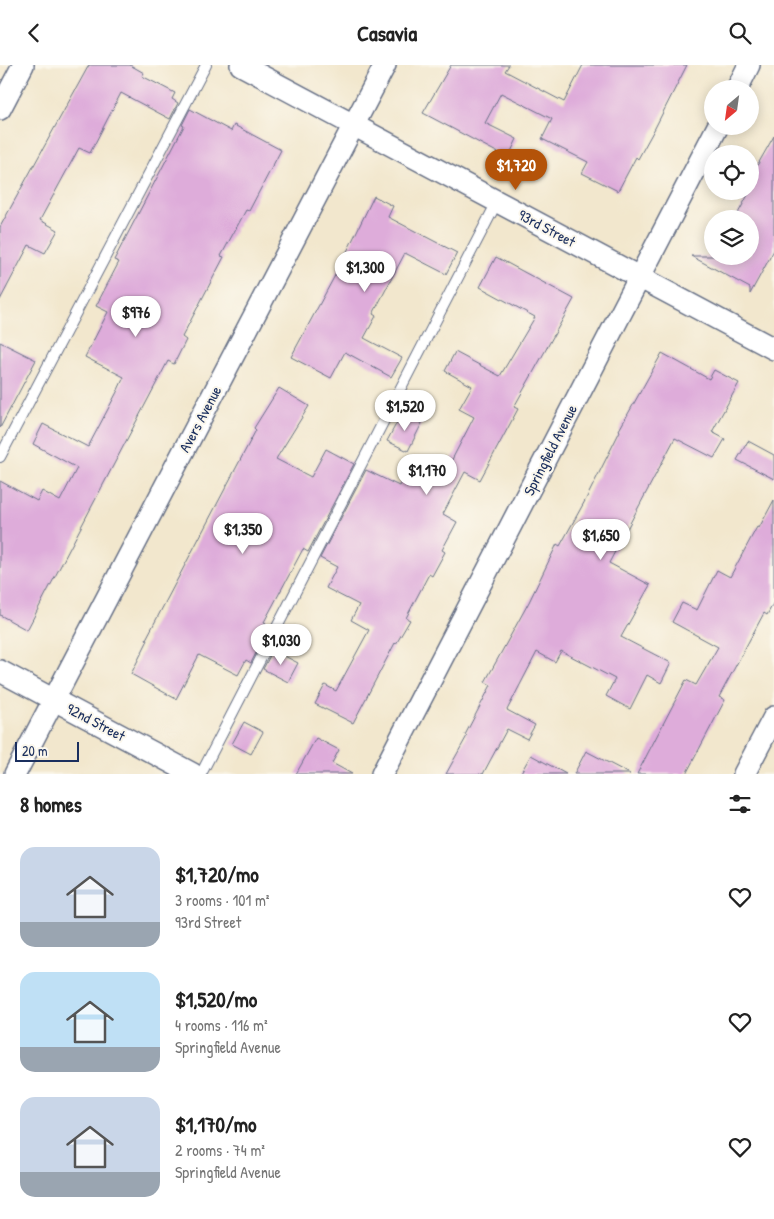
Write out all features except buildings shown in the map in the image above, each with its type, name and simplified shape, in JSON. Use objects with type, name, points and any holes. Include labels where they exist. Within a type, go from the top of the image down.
[{"type":"street","points":[[0,109],[23,65]]},
{"type":"street","name":"93rd Street","points":[[241,65],[774,349]]},
{"type":"street","name":"Avers Avenue","points":[[15,774],[385,65]]},
{"type":"street","points":[[742,80],[749,65]]},
{"type":"street","name":"Springfield Avenue","points":[[382,774],[713,135]]},
{"type":"street","name":"92nd Street","points":[[0,671],[193,774]]},
{"type":"street","points":[[744,774],[774,717]]},
{"type":"lane","points":[[0,457],[206,65]]},
{"type":"lane","points":[[201,774],[497,202]]}]
